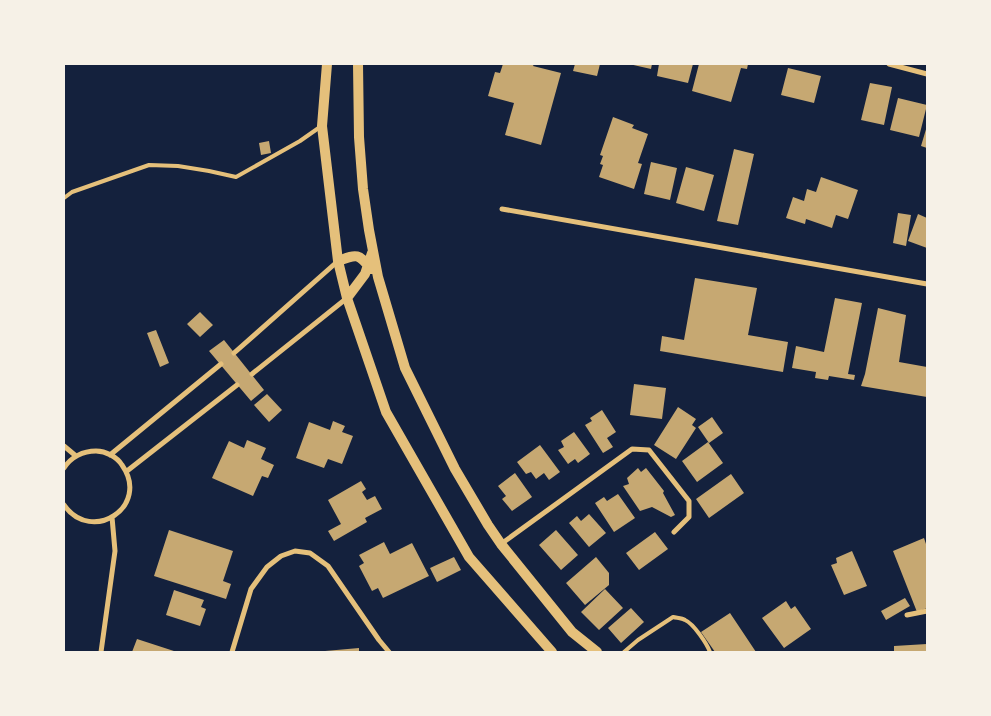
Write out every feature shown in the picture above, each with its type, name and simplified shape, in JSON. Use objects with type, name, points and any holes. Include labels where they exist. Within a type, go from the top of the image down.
[{"type":"main road","points":[[327,64],[322,126],[338,261],[347,298],[386,412],[469,557],[552,652]]},
{"type":"main road","points":[[358,64],[359,137],[368,230],[378,278],[405,368],[455,469],[488,526],[572,632],[597,652]]},
{"type":"main road","points":[[347,298],[365,274],[372,251]]},
{"type":"main road","points":[[338,261],[350,256],[363,258],[378,278]]},
{"type":"street","points":[[889,64],[927,74]]},
{"type":"street","points":[[502,208],[927,284]]},
{"type":"street","points":[[234,353],[338,261]]},
{"type":"street","points":[[252,374],[347,298]]},
{"type":"street","points":[[110,455],[220,364]]},
{"type":"street","points":[[127,471],[238,386]]},
{"type":"street","points":[[64,446],[76,456]]},
{"type":"street","points":[[502,544],[632,449],[649,450],[689,501],[689,517],[674,532]]},
{"type":"street","points":[[64,468],[76,456],[87,452],[99,451],[120,461],[127,471],[130,482],[129,494],[125,505],[117,514],[107,520],[84,521],[73,516],[64,505]]},
{"type":"street","points":[[101,652],[114,551],[112,517]]},
{"type":"street","points":[[232,652],[250,589],[267,567],[281,556],[295,551],[310,553],[328,566],[389,652]]},
{"type":"street","points":[[907,615],[927,611]]},
{"type":"lane","points":[[64,198],[72,192],[149,165],[178,166],[236,177],[300,141],[322,126]]},
{"type":"lane","points":[[624,652],[638,640],[673,617],[686,620],[698,631],[710,652]]},
{"type":"building","points":[[503,64],[534,64],[533,66],[561,73],[541,145],[505,135],[514,103],[488,96],[495,72],[500,73]]},
{"type":"building","points":[[575,64],[600,64],[597,76],[573,71]]},
{"type":"building","points":[[629,64],[652,64],[651,69]]},
{"type":"building","points":[[659,64],[693,64],[688,83],[657,76]]},
{"type":"building","points":[[699,64],[748,64],[747,69],[741,68],[731,102],[692,91]]},
{"type":"building","points":[[788,68],[821,76],[814,103],[781,95]]},
{"type":"building","points":[[870,83],[892,87],[884,125],[861,120]]},
{"type":"building","points":[[898,98],[927,105],[919,137],[890,130]]},
{"type":"building","points":[[613,117],[634,125],[632,128],[648,134],[638,163],[642,164],[634,189],[599,177],[603,165],[600,164],[603,156],[600,155]]},
{"type":"building","points":[[927,126],[927,148],[921,146]]},
{"type":"building","points":[[269,141],[271,153],[261,155],[259,143]]},
{"type":"building","points":[[734,149],[754,154],[738,225],[717,221]]},
{"type":"building","points":[[651,162],[677,168],[670,200],[644,194]]},
{"type":"building","points":[[686,167],[714,175],[704,211],[676,203]]},
{"type":"building","points":[[821,177],[858,190],[848,219],[836,215],[832,228],[806,219],[805,224],[786,218],[793,197],[804,201],[807,189],[816,192]]},
{"type":"building","points":[[898,213],[911,215],[906,246],[893,243]]},
{"type":"building","points":[[918,214],[927,218],[927,248],[908,241]]},
{"type":"building","points":[[695,278],[757,288],[748,335],[788,342],[783,372],[660,351],[662,336],[684,340]]},
{"type":"building","points":[[835,298],[862,303],[848,374],[855,375],[854,380],[829,376],[828,380],[815,378],[816,372],[792,368],[796,346],[824,352]]},
{"type":"building","points":[[878,308],[906,315],[899,362],[927,367],[927,397],[861,386]]},
{"type":"building","points":[[200,312],[213,325],[200,337],[187,324]]},
{"type":"building","points":[[156,330],[169,363],[160,367],[147,333]]},
{"type":"building","points":[[224,340],[264,390],[251,401],[209,351]]},
{"type":"building","points":[[634,384],[666,388],[662,419],[630,415]]},
{"type":"building","points":[[267,394],[282,410],[269,422],[254,405]]},
{"type":"building","points":[[678,407],[696,419],[692,425],[696,428],[676,459],[654,445]]},
{"type":"building","points":[[602,410],[616,432],[607,438],[613,447],[603,453],[585,425],[592,421],[590,418]]},
{"type":"building","points":[[712,417],[723,433],[709,443],[698,427]]},
{"type":"building","points":[[333,421],[345,426],[342,432],[353,436],[342,464],[328,459],[324,468],[296,458],[309,422],[330,430]]},
{"type":"building","points":[[574,432],[590,454],[578,463],[575,459],[568,464],[558,450],[564,447],[561,441]]},
{"type":"building","points":[[247,440],[266,448],[261,459],[274,465],[268,478],[262,476],[253,496],[212,478],[229,441],[244,448]]},
{"type":"building","points":[[708,442],[723,463],[697,482],[682,461]]},
{"type":"building","points":[[540,445],[560,472],[549,480],[544,473],[536,479],[531,472],[526,474],[517,462]]},
{"type":"building","points":[[638,468],[641,472],[646,468],[664,491],[663,493],[675,515],[671,517],[652,507],[640,511],[623,486],[629,484],[627,478]]},
{"type":"building","points":[[515,473],[532,497],[512,511],[502,499],[506,496],[498,486]]},
{"type":"building","points":[[731,474],[744,493],[709,518],[696,499]]},
{"type":"building","points":[[361,481],[366,489],[362,492],[367,500],[375,496],[382,509],[365,518],[367,522],[334,541],[328,531],[341,524],[328,500]]},
{"type":"building","points":[[618,494],[635,518],[614,532],[595,503],[604,497],[607,501]]},
{"type":"building","points":[[589,514],[606,533],[589,547],[569,523],[577,516],[581,521]]},
{"type":"building","points":[[169,530],[233,551],[223,581],[231,584],[226,599],[154,576]]},
{"type":"building","points":[[556,530],[578,555],[561,570],[539,545]]},
{"type":"building","points":[[655,532],[668,549],[639,570],[626,553]]},
{"type":"building","points":[[924,538],[927,547],[927,608],[917,612],[893,551]]},
{"type":"building","points":[[384,542],[390,554],[412,543],[429,576],[383,598],[378,588],[372,591],[359,566],[364,563],[359,555]]},
{"type":"building","points":[[852,551],[867,586],[844,595],[831,565],[837,563],[836,558]]},
{"type":"building","points":[[454,557],[461,570],[437,582],[430,568]]},
{"type":"building","points":[[596,557],[609,573],[609,585],[585,605],[566,583]]},
{"type":"building","points":[[605,589],[623,608],[599,630],[581,612]]},
{"type":"building","points":[[174,590],[204,600],[201,607],[206,609],[200,626],[166,615]]},
{"type":"building","points":[[905,598],[910,606],[886,620],[881,611]]},
{"type":"building","points":[[786,601],[791,609],[795,606],[811,629],[784,648],[762,618]]},
{"type":"building","points":[[631,608],[644,622],[621,643],[608,628]]},
{"type":"building","points":[[730,613],[756,652],[715,652],[701,632]]},
{"type":"building","points":[[137,639],[177,652],[132,652]]},
{"type":"building","points":[[927,644],[927,652],[894,652],[894,646]]},
{"type":"building","points":[[359,648],[359,652],[325,652],[325,651]]}]
